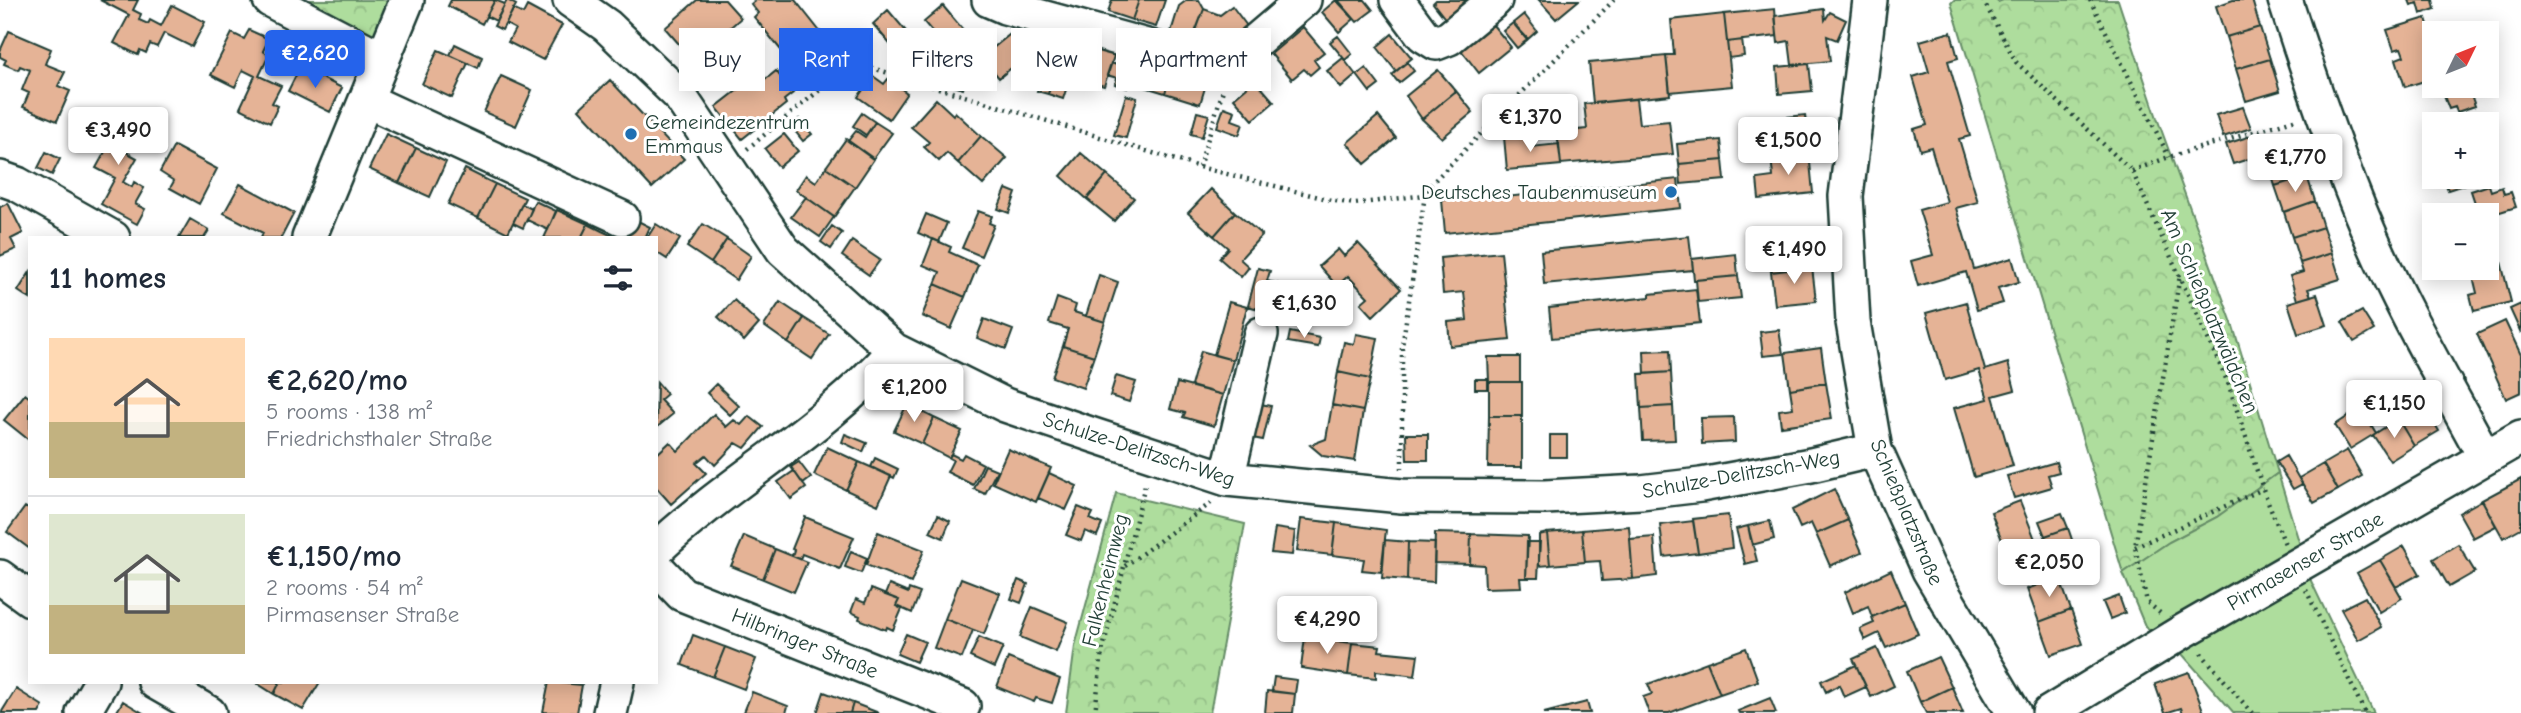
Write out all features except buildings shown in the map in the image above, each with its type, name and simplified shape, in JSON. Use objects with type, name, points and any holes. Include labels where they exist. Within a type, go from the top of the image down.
[{"type":"street","points":[[270,0],[383,59]]},
{"type":"street","points":[[310,236],[407,0]]},
{"type":"street","name":"Schulze-Delitzsch-Weg","points":[[570,0],[607,26],[679,95],[783,250],[894,350],[951,381],[1005,405],[1153,456],[1233,480],[1402,496],[1545,497],[1641,492],[1742,478],[1875,450]]},
{"type":"street","points":[[989,0],[1005,7],[1116,38]]},
{"type":"street","points":[[1271,28],[1304,0]]},
{"type":"street","points":[[1397,0],[1423,35],[1436,43],[1450,37],[1494,0]]},
{"type":"street","name":"Schießplatzstraße","points":[[1870,0],[1846,196],[1853,322],[1875,450],[1929,570],[2014,713]]},
{"type":"street","points":[[2285,0],[2321,112],[2368,232],[2418,333],[2485,457]]},
{"type":"street","points":[[366,100],[622,218]]},
{"type":"street","points":[[0,178],[17,184],[109,236]]},
{"type":"street","points":[[1233,480],[1261,334]]},
{"type":"street","points":[[658,548],[682,526],[870,378],[894,350]]},
{"type":"street","name":"Pirmasenser Straße","points":[[2049,713],[2096,700],[2182,632],[2521,437]]},
{"type":"street","name":"Hilbringer Straße","points":[[658,569],[682,594],[963,706]]},
{"type":"street","points":[[0,577],[28,598]]},
{"type":"street","points":[[83,713],[100,684]]},
{"type":"street","points":[[158,684],[209,713]]},
{"type":"street","points":[[610,713],[617,684]]},
{"type":"path","points":[[1402,496],[1402,347],[1425,195],[1430,184],[1614,0]]},
{"type":"path","name":"Am Schießplatzwäldchen","points":[[1983,0],[2016,62],[2132,171],[2228,383],[2263,489],[2295,567],[2365,713]]},
{"type":"path","points":[[2090,0],[2169,157]]},
{"type":"path","points":[[727,165],[847,68],[859,64],[1199,167],[1335,201],[1355,204],[1425,195]]},
{"type":"path","points":[[1199,167],[1222,91]]},
{"type":"path","points":[[2132,171],[2169,157],[2321,112]]},
{"type":"path","points":[[2180,275],[2135,547],[2147,601],[2182,632],[2252,713]]},
{"type":"path","name":"Falkenheimweg","points":[[1095,713],[1102,652],[1153,456]]},
{"type":"path","points":[[1124,567],[1233,480]]},
{"type":"path","points":[[2135,547],[2263,489]]},
{"type":"green space","points":[[289,0],[395,0],[374,46]]},
{"type":"green space","points":[[1954,0],[2118,0],[2157,118],[2232,323],[2278,473],[2217,517],[2169,542],[2123,573],[1951,3]]},
{"type":"green space","points":[[2278,473],[2311,581],[2374,713],[2234,713],[2183,655],[2145,626],[2123,573],[2169,542],[2217,517]]},
{"type":"green space","points":[[1116,493],[1245,524],[1210,713],[1066,713],[1075,646]]},
{"type":"place","name":"Gemeindezentrum Emmaus","points":[[631,134]]},
{"type":"place","name":"Deutsches Taubenmuseum","points":[[1671,192]]}]
